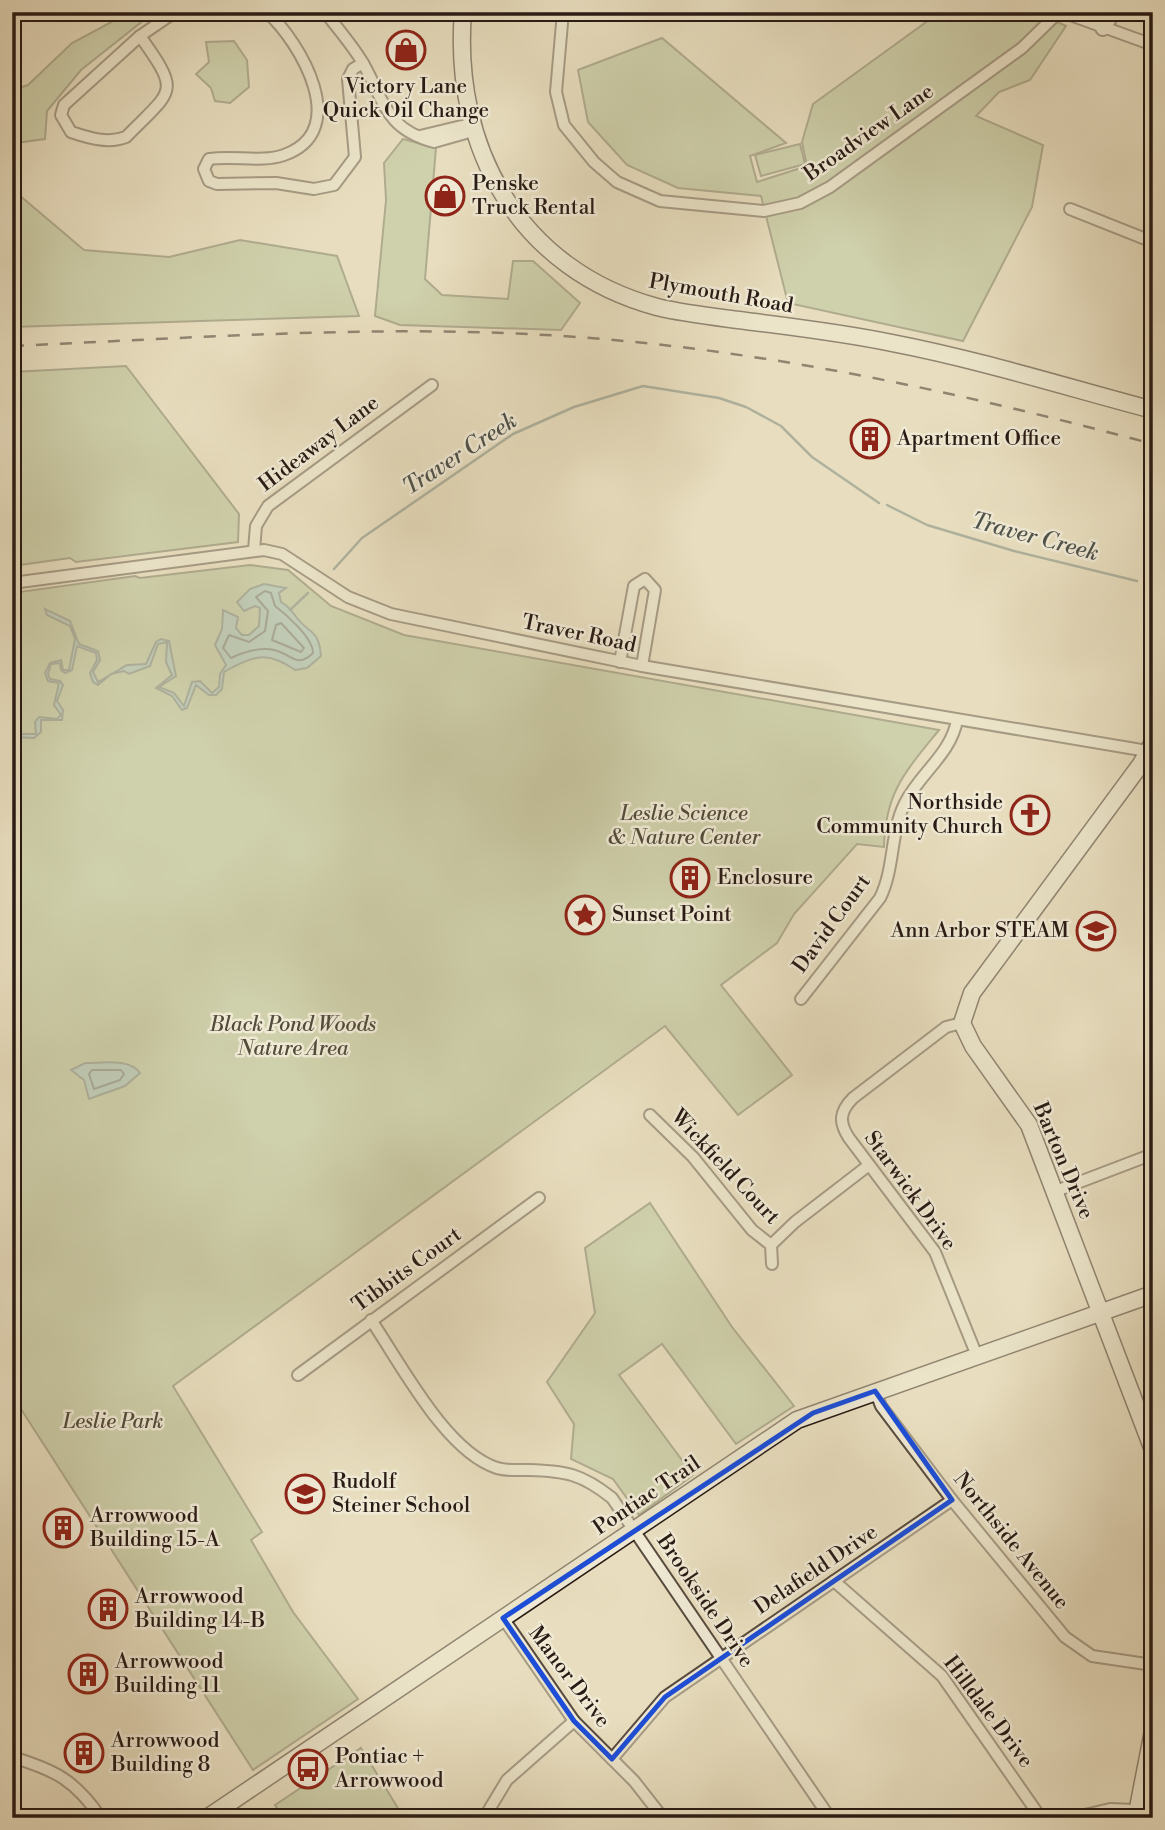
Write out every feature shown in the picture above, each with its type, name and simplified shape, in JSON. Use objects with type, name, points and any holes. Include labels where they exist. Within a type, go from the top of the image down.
[{"type":"main road","name":"Plymouth Road","points":[[463,12],[462,63],[471,127],[492,175],[528,227],[577,271],[626,297],[688,313],[890,342],[1153,410]]},
{"type":"main road","points":[[962,1023],[972,993],[1151,749]]},
{"type":"main road","name":"Barton Drive","points":[[962,1023],[973,1046],[1029,1125],[1153,1450]]},
{"type":"main road","name":"Pontiac Trail","points":[[207,1818],[797,1420],[1100,1310],[1153,1294]]},
{"type":"main road","points":[[1136,1814],[1149,1772],[1153,1731]]},
{"type":"street","points":[[140,36],[167,74],[169,84],[163,99],[126,137],[118,140],[110,142],[71,132],[61,115],[64,105],[140,36],[174,12]]},
{"type":"street","points":[[267,12],[281,26],[317,90],[320,110],[315,128],[289,153],[273,159],[209,159],[204,169],[209,181],[217,184],[276,183],[314,189],[334,185],[355,157],[348,79],[353,69],[363,63]]},
{"type":"street","points":[[325,12],[363,63],[385,113],[398,126],[434,142],[471,127]]},
{"type":"street","name":"Broadview Lane","points":[[563,12],[556,92],[564,125],[594,162],[617,182],[660,201],[764,211],[792,206],[830,187],[1022,48],[1061,12]]},
{"type":"street","points":[[1061,12],[1153,45]]},
{"type":"street","points":[[1103,27],[1113,12]]},
{"type":"street","points":[[1070,209],[1153,242]]},
{"type":"street","name":"Hideaway Lane","points":[[254,550],[256,526],[268,506],[432,385]]},
{"type":"street","name":"Traver Road","points":[[12,583],[254,550],[282,554],[336,591],[391,614],[642,666],[957,720],[1151,749]]},
{"type":"street","points":[[620,662],[634,586],[645,579],[655,590],[642,666]]},
{"type":"street","name":"David Court","points":[[801,999],[880,898],[888,882],[904,803],[951,742],[957,720]]},
{"type":"street","name":"Starwick Drive","points":[[962,1023],[946,1027],[845,1106],[841,1115],[842,1127],[935,1252],[977,1356]]},
{"type":"street","name":"Wickfield Court","points":[[650,1115],[693,1157],[752,1230],[771,1245],[772,1264]]},
{"type":"street","points":[[1056,1191],[1153,1154]]},
{"type":"street","name":"Wickfield Court","points":[[771,1245],[795,1222],[869,1165]]},
{"type":"street","name":"Tibbits Court","points":[[298,1375],[539,1198]]},
{"type":"street","name":"Brookside Drive","points":[[371,1320],[439,1421],[471,1456],[500,1469],[559,1471],[580,1476],[612,1498],[830,1818]]},
{"type":"street","name":"Northside Avenue","points":[[874,1391],[881,1406],[952,1500],[1041,1609],[1080,1650],[1107,1660],[1153,1665]]},
{"type":"street","name":"Delafield Drive","points":[[612,1759],[665,1697],[952,1500]]},
{"type":"street","name":"Hilldale Drive","points":[[834,1581],[942,1676],[1041,1818]]},
{"type":"street","name":"Manor Drive","points":[[503,1619],[574,1721],[612,1759],[663,1818]]},
{"type":"street","points":[[484,1818],[507,1780],[574,1721]]},
{"type":"street","points":[[12,1757],[48,1769],[71,1781],[101,1818]]},
{"type":"street","points":[[1072,1818],[1110,1809],[1136,1814]]},
{"type":"highlighted area","points":[[875,1391],[952,1500],[665,1697],[612,1759],[574,1721],[503,1618],[813,1413]]},
{"type":"green space","points":[[122,12],[154,12],[81,70],[47,111],[45,139],[16,143],[12,150],[12,90],[28,85],[72,43],[119,18]]},
{"type":"green space","points":[[940,12],[1036,12],[1066,26],[1030,80],[999,92],[976,116],[1043,145],[1032,207],[963,341],[788,303],[761,196],[678,188],[627,165],[588,122],[578,70],[662,38],[786,143],[750,156],[757,182],[807,166],[802,142],[813,104]]},
{"type":"green space","points":[[234,41],[247,60],[249,87],[230,103],[215,101],[211,88],[196,74],[209,62],[206,42]]},
{"type":"green space","points":[[403,139],[436,148],[425,279],[442,295],[508,299],[513,261],[533,261],[580,303],[561,330],[400,325],[375,316],[386,200],[384,163]]},
{"type":"green space","points":[[800,144],[805,164],[761,176],[755,155]]},
{"type":"green space","points":[[12,189],[84,250],[169,257],[240,240],[337,256],[359,316],[12,327]]},
{"type":"green space","points":[[126,366],[239,514],[238,542],[76,562],[70,558],[12,566],[12,372]]},
{"type":"green space","points":[[250,565],[288,570],[331,606],[404,635],[939,730],[899,783],[888,811],[884,847],[857,844],[794,914],[777,943],[721,985],[792,1075],[738,1115],[665,1026],[173,1386],[262,1532],[251,1540],[293,1612],[358,1699],[253,1770],[12,1395],[12,593],[135,576],[140,578]]},
{"type":"green space","points":[[650,1203],[732,1327],[794,1406],[736,1444],[662,1344],[619,1375],[693,1475],[639,1515],[613,1479],[571,1459],[574,1424],[547,1382],[595,1313],[585,1248]]},
{"type":"green space","points":[[361,1748],[404,1818],[283,1818],[275,1805]]},
{"type":"water","points":[[264,584],[286,588],[279,593],[281,602],[316,636],[321,656],[307,668],[295,670],[268,658],[260,657],[243,662],[224,672],[222,689],[216,695],[209,695],[196,685],[187,708],[182,710],[172,696],[156,688],[172,675],[166,662],[167,642],[158,644],[150,666],[129,674],[124,671],[112,674],[127,665],[146,664],[156,642],[161,639],[169,641],[176,676],[159,687],[174,693],[184,706],[192,682],[200,681],[212,693],[219,687],[220,674],[226,665],[215,645],[222,629],[223,610],[238,617],[236,628],[242,635],[249,635],[259,626],[260,608],[255,606],[244,611],[237,602],[250,589]]},
{"type":"water","points":[[45,609],[70,621],[79,644],[98,651],[100,660],[93,672],[98,682],[110,675],[98,685],[93,682],[90,673],[97,660],[96,653],[77,646],[72,670],[65,673],[61,670],[60,663],[51,664],[48,674],[50,679],[60,681],[63,685],[57,701],[63,710],[62,720],[41,720],[41,732],[34,738],[12,737],[12,734],[36,734],[35,722],[39,717],[57,719],[61,715],[54,705],[59,683],[48,681],[45,673],[50,663],[61,660],[63,670],[69,670],[75,639],[70,626],[47,615]]},
{"type":"water","points":[[85,1063],[123,1063],[140,1073],[125,1086],[89,1099],[84,1080],[71,1070]]},
{"type":"waterway","name":"Traver Creek","points":[[334,569],[362,538],[513,434],[574,407],[643,386],[719,398],[746,407],[781,426],[812,457],[879,503]]},
{"type":"waterway","name":"Traver Creek","points":[[887,505],[927,525],[1014,551],[1137,581]]},
{"type":"waterway","name":"Traver Creek","points":[[290,610],[308,593]]},
{"type":"railway","points":[[12,346],[218,336],[425,331],[562,336],[637,342],[860,375],[1007,407],[1153,444]]},
{"type":"place","name":"Victory Lane Quick Oil Change","points":[[406,50]]},
{"type":"place","name":"Penske Truck Rental","points":[[445,196]]},
{"type":"place","name":"Apartment Office","points":[[870,439]]},
{"type":"place","name":"Northside Community Church","points":[[1030,815]]},
{"type":"place","name":"Enclosure","points":[[690,878]]},
{"type":"place","name":"Sunset Point","points":[[585,915]]},
{"type":"place","name":"Ann Arbor STEAM","points":[[1096,931]]},
{"type":"place","name":"Rudolf Steiner School","points":[[305,1494]]},
{"type":"place","name":"Arrowwood Building 15-A","points":[[63,1528]]},
{"type":"place","name":"Arrowwood Building 14-B","points":[[108,1609]]},
{"type":"place","name":"Arrowwood Building 11","points":[[88,1674]]},
{"type":"place","name":"Arrowwood Building 8","points":[[84,1753]]},
{"type":"place","name":"Pontiac + Arrowwood","points":[[308,1769]]},
{"type":"park label","name":"Leslie Science & Nature Center","points":[[684,826]]},
{"type":"park label","name":"Black Pond Woods Nature Area","points":[[293,1037]]},
{"type":"park label","name":"Leslie Park","points":[[113,1422]]}]
